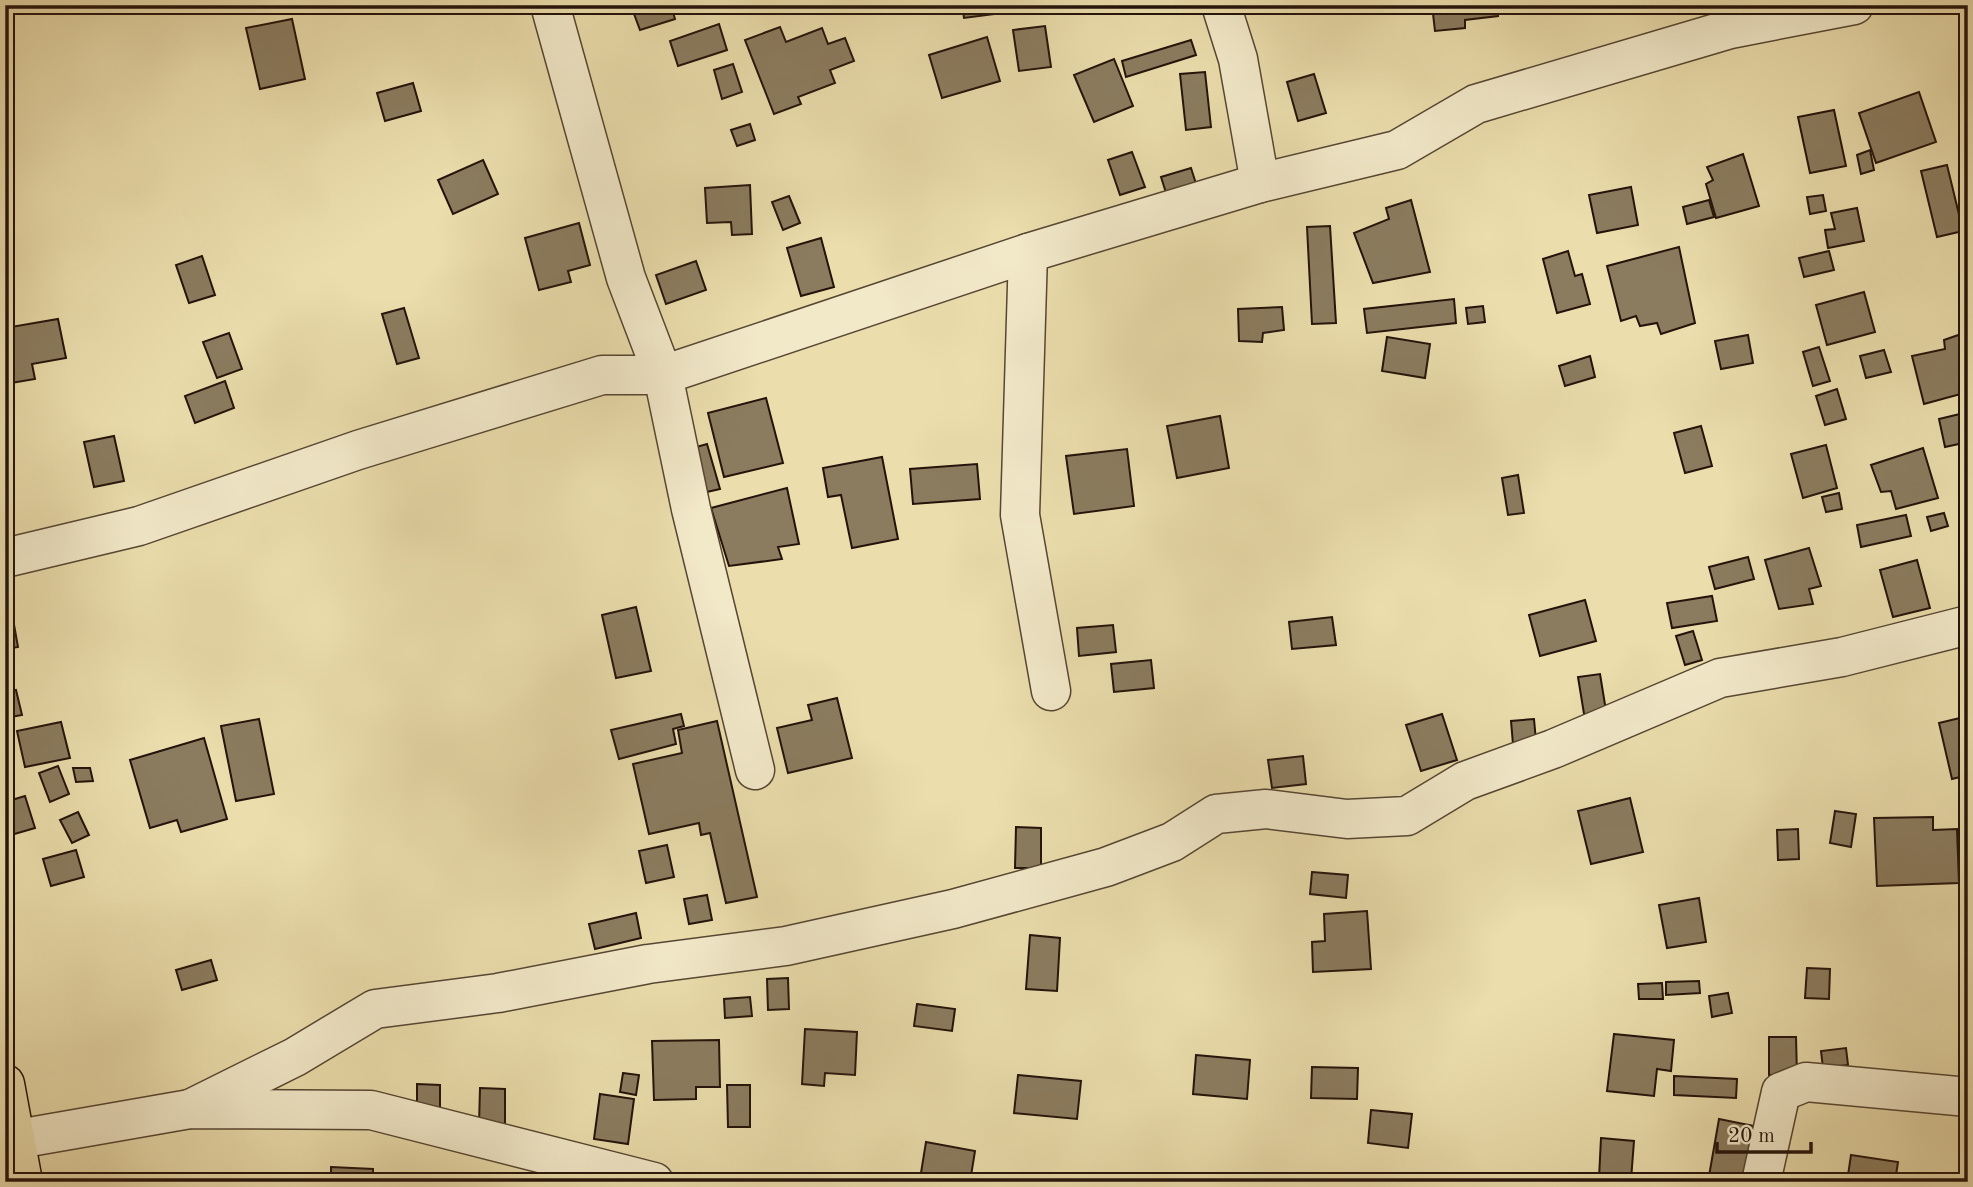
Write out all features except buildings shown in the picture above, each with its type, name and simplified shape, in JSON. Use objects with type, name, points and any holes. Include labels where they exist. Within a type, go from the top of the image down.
[{"type":"main road","points":[[5,1084],[18,1139],[23,1182]]},
{"type":"street","points":[[550,5],[626,278],[663,375],[691,509],[755,770]]},
{"type":"street","points":[[1221,5],[1238,59],[1260,183]]},
{"type":"street","points":[[5,558],[139,527],[358,450],[602,375],[663,375],[1028,253],[1260,183],[1397,150],[1476,104],[1730,29],[1854,5]]},
{"type":"street","points":[[1028,253],[1020,515],[1051,691]]},
{"type":"street","points":[[190,1108],[295,1057],[374,1009],[498,993],[648,964],[786,946],[940,912],[1106,867],[1172,842],[1216,814],[1266,810],[1347,819],[1407,816],[1465,781],[1553,749],[1720,678],[1842,657],[1968,625]]},
{"type":"street","points":[[1762,1182],[1781,1092],[1806,1082],[1968,1097]]},
{"type":"street","points":[[18,1139],[190,1108],[371,1110],[654,1182]]}]
